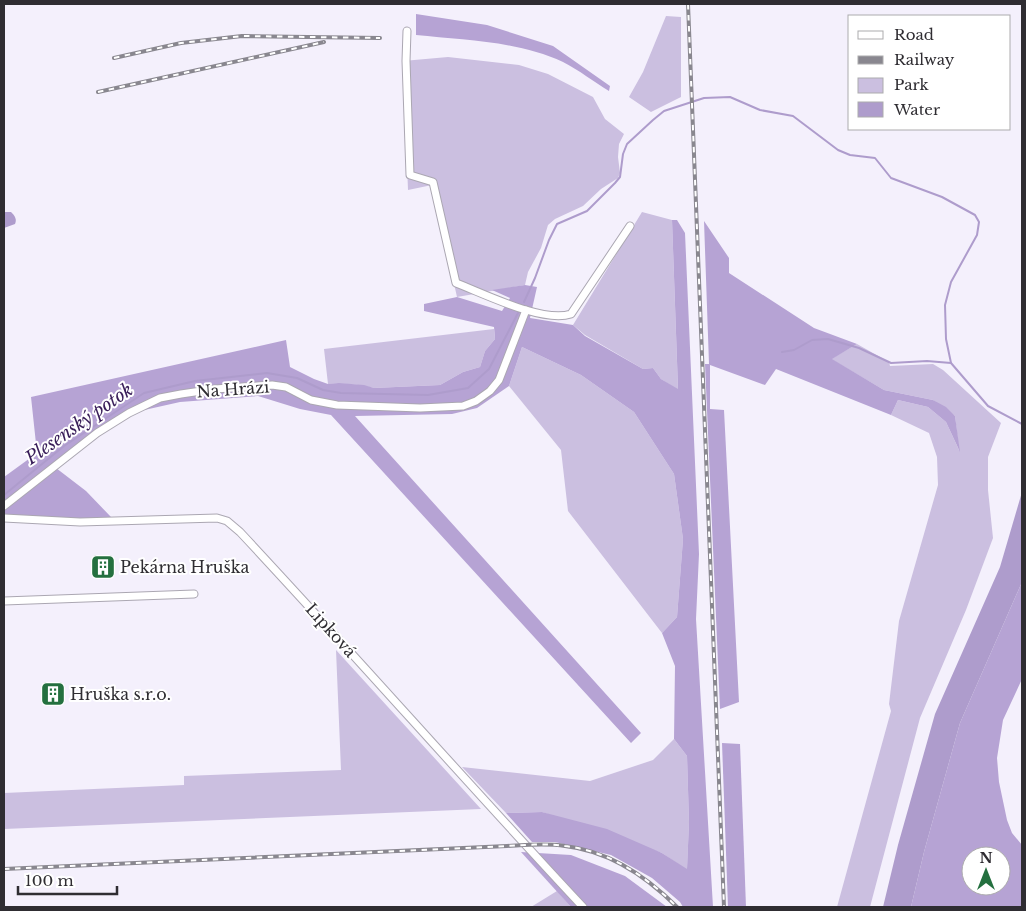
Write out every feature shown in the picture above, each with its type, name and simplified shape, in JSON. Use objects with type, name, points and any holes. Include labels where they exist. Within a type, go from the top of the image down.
[{"type":"street","points":[[407,31],[406,61],[410,175],[434,182],[456,283],[532,312],[562,317],[572,314],[630,226]]},
{"type":"street","name":"Na Hrázi","points":[[4,506],[105,428],[129,413],[160,398],[215,389],[272,386],[286,387],[310,400],[337,405],[420,408],[464,406],[476,401],[490,391],[499,380],[526,310]]},
{"type":"street","name":"Lipková","points":[[4,518],[80,522],[184,518],[217,518],[227,521],[240,532],[335,634],[472,788],[583,907]]},
{"type":"street","points":[[4,601],[194,594]]},
{"type":"green space","points":[[666,16],[681,17],[681,97],[651,112],[629,97],[643,72]]},
{"type":"green space","points":[[448,57],[519,65],[548,74],[593,97],[605,119],[624,134],[619,144],[620,173],[618,178],[601,189],[583,206],[555,219],[548,225],[541,248],[528,272],[525,285],[457,297],[432,185],[408,190],[403,61]]},
{"type":"green space","points":[[642,212],[672,220],[678,390],[661,379],[653,368],[643,369],[585,335],[573,325]]},
{"type":"green space","points":[[494,329],[495,339],[485,351],[480,367],[463,372],[440,385],[374,388],[351,384],[328,384],[324,349]]},
{"type":"green space","points":[[857,344],[889,362],[890,366],[933,364],[943,370],[1001,423],[988,457],[988,490],[993,538],[966,610],[920,718],[870,907],[837,907],[891,711],[889,704],[899,621],[938,485],[937,457],[929,433],[891,415],[898,400],[928,407],[946,422],[959,450],[955,416],[933,400],[884,390],[831,359]]},
{"type":"green space","points":[[522,347],[581,375],[634,412],[674,474],[683,539],[677,617],[662,633],[568,511],[561,450],[509,386]]},
{"type":"green space","points":[[336,650],[481,809],[4,829],[4,793],[184,785],[184,776],[341,770]]},
{"type":"green space","points":[[674,739],[687,756],[689,822],[687,870],[662,853],[542,812],[506,813],[462,767],[590,781],[653,760]]},
{"type":"green space","points":[[557,891],[571,907],[531,907]]},
{"type":"shaded area","points":[[416,14],[487,25],[553,46],[610,86],[609,91],[563,62],[546,55],[491,42],[416,35]]},
{"type":"shaded area","points":[[672,220],[677,220],[685,233],[699,554],[696,619],[713,907],[683,907],[680,902],[652,878],[611,855],[555,842],[532,842],[506,813],[542,812],[607,829],[662,853],[687,869],[689,822],[687,756],[674,739],[675,666],[662,633],[677,617],[683,539],[674,474],[634,412],[581,375],[522,347],[509,386],[477,408],[452,414],[355,416],[641,733],[631,743],[331,415],[300,409],[258,396],[180,402],[131,413],[56,468],[86,491],[111,517],[25,523],[4,517],[4,477],[37,453],[31,397],[286,340],[290,367],[328,384],[364,385],[374,388],[440,385],[463,372],[480,367],[485,351],[495,339],[494,327],[424,311],[424,304],[457,297],[502,311],[510,298],[492,290],[525,285],[537,287],[530,318],[573,325],[585,336],[643,369],[653,368],[661,379],[678,389]]},
{"type":"shaded area","points":[[704,221],[729,258],[729,273],[814,328],[857,344],[832,359],[884,390],[933,400],[946,407],[955,416],[960,452],[946,422],[928,407],[898,400],[891,415],[776,369],[765,385],[710,365],[710,409],[724,410],[739,702],[720,709],[705,364],[709,364]]},
{"type":"shaded area","points":[[1022,582],[1022,679],[1003,720],[997,758],[999,782],[1007,820],[1012,833],[1022,845],[1022,907],[911,907],[924,852],[960,723]]},
{"type":"shaded area","points":[[722,743],[740,744],[746,907],[728,907]]},
{"type":"shaded area","points":[[521,852],[571,855],[625,876],[667,907],[571,907]]},
{"type":"water","points":[[4,212],[11,212],[15,216],[15,224],[4,228]]},
{"type":"water","points":[[1022,492],[1022,582],[960,723],[924,852],[911,907],[883,907],[898,845],[935,714],[1000,567]]},
{"type":"waterway","name":"Plesenský potok","points":[[524,302],[557,224],[587,211],[615,183],[620,177],[623,154],[627,144],[664,111],[704,98],[730,97],[760,110],[793,116],[838,150],[850,155],[875,158],[891,178],[942,197],[975,215],[979,222],[977,235],[951,282],[945,305],[946,339],[951,363],[988,406],[1022,424]]},
{"type":"waterway","name":"Plesenský potok","points":[[4,495],[64,446],[144,393],[195,381],[267,373],[297,378],[323,390],[341,393],[428,395],[468,388],[489,369],[518,313]]},
{"type":"waterway","points":[[782,352],[794,350],[812,340],[828,339],[859,348],[891,363],[927,361],[951,363]]},
{"type":"railway","points":[[688,4],[724,907]]},
{"type":"railway","points":[[114,58],[181,43],[242,36],[380,38]]},
{"type":"railway","points":[[98,92],[324,42]]},
{"type":"railway","points":[[4,869],[551,845],[581,849],[612,859],[640,875],[677,907]]},
{"type":"place","name":"Pekárna Hruška","points":[[103,567]]},
{"type":"place","name":"Hruška s.r.o.","points":[[53,694]]}]
